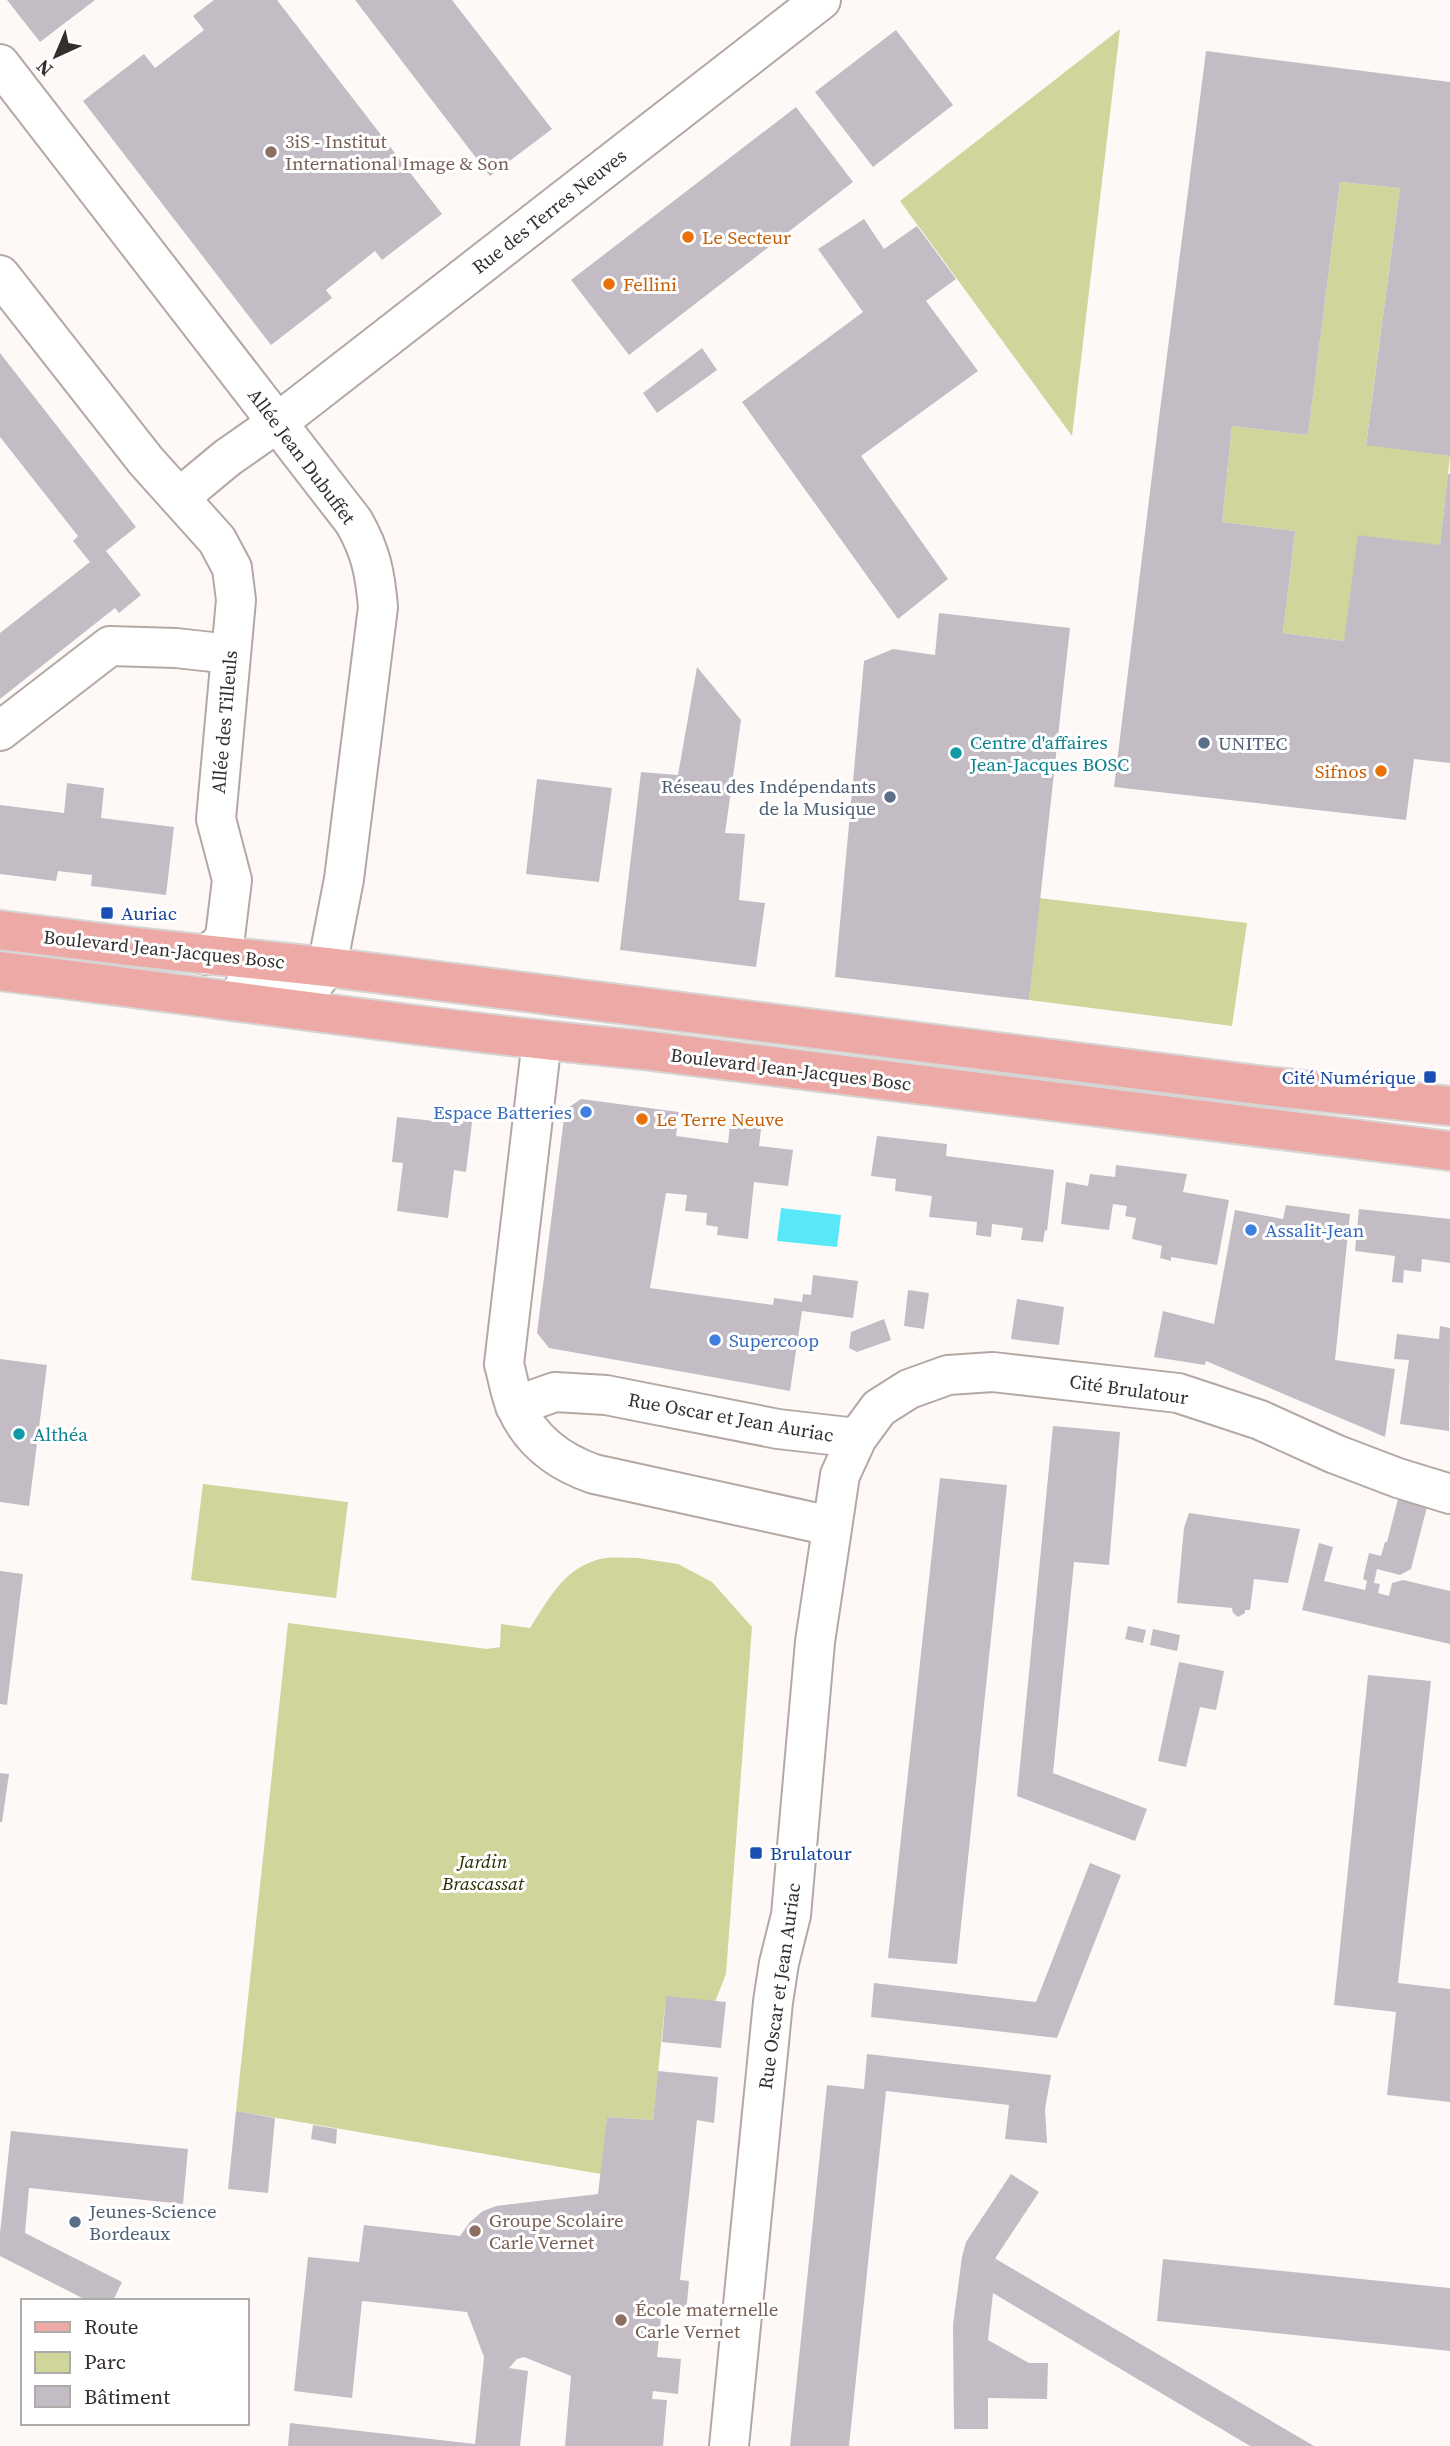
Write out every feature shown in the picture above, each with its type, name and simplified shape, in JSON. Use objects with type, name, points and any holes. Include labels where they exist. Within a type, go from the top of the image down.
[{"type":"main road","name":"Boulevard Jean-Jacques Bosc","points":[[0,930],[327,967],[1258,1085],[1450,1106]]},
{"type":"main road","name":"Boulevard Jean-Jacques Bosc","points":[[0,971],[290,1010],[656,1052],[1450,1151]]},
{"type":"street","name":"Rue des Terres Neuves","points":[[180,497],[821,0]]},
{"type":"street","name":"Allée Jean Dubuffet","points":[[0,64],[354,522],[366,544],[375,572],[378,607],[344,879],[327,967]]},
{"type":"street","points":[[0,275],[146,461],[180,497]]},
{"type":"street","name":"Allée des Tilleuls","points":[[180,497],[217,540],[232,568],[236,600],[216,819],[232,880],[225,937],[206,955]]},
{"type":"street","points":[[0,731],[110,646],[176,648],[230,654]]},
{"type":"street","name":"Boulevard Jean-Jacques Bosc","points":[[131,988],[198,981],[274,991],[296,990],[314,983],[327,967]]},
{"type":"street","points":[[542,1041],[504,1364],[515,1406],[530,1431],[544,1447],[570,1466],[594,1474],[831,1526]]},
{"type":"street","name":"Cité Brulatour","points":[[857,1438],[880,1408],[909,1389],[948,1375],[1006,1373],[1178,1393],[1260,1420],[1335,1454],[1450,1494]]},
{"type":"street","name":"Rue Oscar et Jean Auriac","points":[[515,1406],[555,1392],[584,1392],[778,1429],[857,1438],[840,1475],[815,1642],[791,1915],[779,1963],[770,2025],[729,2446]]},
{"type":"green space","points":[[1120,29],[1072,436],[900,201]]},
{"type":"green space","points":[[1340,182],[1400,188],[1366,444],[1450,456],[1440,545],[1344,641],[1283,633],[1295,531],[1222,522],[1232,426],[1308,435]]},
{"type":"green space","points":[[1039,898],[1247,923],[1232,1026],[1029,1000]]},
{"type":"green space","points":[[203,1484],[348,1502],[336,1598],[191,1580]]},
{"type":"green space","name":"Jardin Brascassat","points":[[638,1558],[678,1564],[712,1582],[752,1627],[726,1974],[715,2002],[666,1997],[653,2120],[607,2117],[601,2174],[236,2111],[288,1623],[487,1649],[500,1647],[501,1624],[530,1628],[556,1588],[573,1572],[599,1559]]},
{"type":"water","points":[[781,1208],[841,1215],[837,1247],[777,1241]]},
{"type":"building","points":[[7,0],[95,0],[40,42]]},
{"type":"building","points":[[214,0],[277,0],[442,214],[382,260],[375,251],[326,290],[332,298],[271,345],[83,101],[144,54],[155,68],[204,30],[193,16]]},
{"type":"building","points":[[355,0],[452,0],[552,129],[490,176]]},
{"type":"building","points":[[896,30],[953,105],[873,167],[815,92]]},
{"type":"building","points":[[1206,51],[1450,82],[1450,456],[1366,445],[1400,188],[1340,182],[1308,435],[1232,426],[1222,522],[1295,531],[1283,633],[1344,641],[1358,535],[1440,545],[1450,474],[1450,763],[1414,759],[1406,820],[1114,787]]},
{"type":"building","points":[[796,107],[853,182],[629,355],[571,280]]},
{"type":"building","points":[[864,219],[884,249],[917,226],[956,279],[926,301],[978,371],[861,456],[948,579],[898,619],[742,402],[863,312],[818,249]]},
{"type":"building","points":[[702,348],[717,370],[657,413],[643,393]]},
{"type":"building","points":[[0,353],[136,527],[106,551],[141,595],[119,613],[115,608],[0,699],[0,633],[90,562],[73,541],[78,536],[0,437]]},
{"type":"building","name":"Centre d'affaires Jean-Jacques BOSC","points":[[939,613],[1070,628],[1029,1000],[835,977],[864,661],[893,649],[935,655]]},
{"type":"building","points":[[697,667],[741,720],[725,833],[745,834],[739,900],[765,903],[756,967],[620,950],[641,772],[678,775]]},
{"type":"building","points":[[537,779],[612,788],[599,882],[526,874]]},
{"type":"building","points":[[67,783],[104,788],[101,818],[174,827],[166,895],[91,886],[92,875],[58,871],[56,881],[0,874],[0,805],[64,813]]},
{"type":"building","points":[[581,1099],[679,1112],[676,1136],[728,1143],[731,1117],[762,1121],[759,1146],[793,1150],[788,1186],[754,1182],[748,1239],[717,1235],[718,1227],[706,1225],[707,1213],[685,1211],[687,1195],[666,1193],[650,1288],[773,1305],[774,1298],[802,1302],[803,1294],[811,1295],[813,1275],[858,1281],[853,1318],[802,1311],[790,1391],[549,1348],[537,1333],[565,1110]]},
{"type":"building","points":[[464,1113],[473,1114],[466,1172],[454,1170],[448,1218],[397,1211],[403,1163],[392,1162],[397,1117],[463,1124]]},
{"type":"building","points":[[877,1136],[947,1144],[946,1156],[1054,1170],[1047,1231],[1045,1230],[1043,1242],[1021,1240],[1023,1228],[992,1224],[991,1237],[976,1235],[977,1222],[929,1217],[932,1196],[895,1191],[896,1179],[871,1176]]},
{"type":"building","points":[[1116,1165],[1187,1174],[1183,1192],[1229,1200],[1217,1265],[1171,1257],[1171,1261],[1160,1258],[1162,1246],[1132,1239],[1136,1218],[1125,1216],[1127,1206],[1113,1204],[1109,1230],[1061,1224],[1066,1182],[1088,1186],[1090,1174],[1115,1177]]},
{"type":"building","points":[[1286,1205],[1350,1214],[1335,1360],[1395,1369],[1385,1437],[1206,1361],[1205,1365],[1154,1357],[1163,1311],[1214,1324],[1235,1210],[1283,1219]]},
{"type":"building","points":[[1359,1209],[1450,1219],[1450,1263],[1422,1259],[1421,1272],[1404,1270],[1403,1283],[1392,1282],[1395,1256],[1355,1251]]},
{"type":"building","points":[[908,1290],[929,1293],[924,1329],[904,1326]]},
{"type":"building","points":[[1017,1299],[1064,1307],[1059,1345],[1011,1339]]},
{"type":"building","points":[[884,1319],[891,1340],[857,1352],[849,1348],[851,1332]]},
{"type":"building","points":[[1440,1326],[1450,1328],[1449,1431],[1400,1424],[1409,1360],[1394,1359],[1397,1334],[1439,1339]]},
{"type":"building","name":"Althéa","points":[[0,1359],[47,1365],[29,1506],[0,1502]]},
{"type":"building","points":[[1053,1426],[1120,1432],[1109,1565],[1074,1562],[1053,1773],[1147,1809],[1135,1841],[1017,1796]]},
{"type":"building","points":[[940,1478],[1007,1485],[957,1964],[888,1958]]},
{"type":"building","points":[[1398,1499],[1427,1507],[1411,1569],[1400,1575],[1377,1569],[1374,1583],[1380,1584],[1378,1593],[1389,1596],[1392,1583],[1403,1580],[1450,1591],[1450,1644],[1302,1610],[1319,1543],[1333,1547],[1324,1581],[1365,1590],[1367,1581],[1363,1579],[1369,1553],[1381,1556]]},
{"type":"building","points":[[1189,1513],[1300,1529],[1288,1583],[1254,1579],[1250,1610],[1245,1610],[1245,1613],[1238,1617],[1232,1608],[1177,1603],[1184,1528]]},
{"type":"building","points":[[0,1571],[23,1574],[7,1705],[0,1704]]},
{"type":"building","points":[[1128,1626],[1146,1630],[1143,1643],[1125,1639]]},
{"type":"building","points":[[1153,1629],[1180,1635],[1177,1651],[1150,1645]]},
{"type":"building","points":[[1179,1662],[1224,1671],[1216,1710],[1200,1707],[1186,1767],[1158,1761]]},
{"type":"building","points":[[1368,1675],[1431,1681],[1398,1983],[1450,1989],[1450,2102],[1387,2095],[1396,2012],[1334,2005]]},
{"type":"building","points":[[0,1773],[9,1774],[2,1822],[0,1822]]},
{"type":"building","points":[[1090,1863],[1121,1875],[1057,2038],[871,2017],[874,1983],[1036,2002]]},
{"type":"building","points":[[666,1996],[726,2002],[721,2048],[662,2042]]},
{"type":"building","points":[[867,2054],[1051,2075],[1045,2109],[1047,2143],[1005,2139],[1009,2105],[886,2091],[849,2446],[790,2446],[827,2085],[864,2089]]},
{"type":"building","points":[[658,2071],[718,2077],[714,2123],[697,2120],[680,2280],[689,2281],[687,2303],[677,2316],[661,2318],[657,2357],[681,2359],[678,2394],[653,2391],[652,2399],[667,2400],[663,2446],[565,2446],[571,2376],[524,2357],[517,2359],[509,2368],[528,2371],[520,2446],[288,2446],[290,2423],[475,2444],[484,2357],[467,2312],[362,2301],[352,2398],[294,2391],[308,2257],[359,2262],[364,2225],[460,2236],[470,2222],[483,2211],[496,2206],[598,2194],[607,2117],[653,2120]]},
{"type":"building","points":[[236,2111],[275,2118],[268,2193],[228,2189]]},
{"type":"building","points":[[313,2125],[337,2129],[336,2144],[311,2139]]},
{"type":"building","points":[[11,2131],[188,2149],[183,2204],[29,2188],[25,2233],[122,2282],[114,2299],[84,2299],[0,2256]]},
{"type":"building","points":[[1011,2174],[1039,2192],[996,2257],[995,2265],[996,2259],[1314,2446],[1250,2446],[993,2293],[988,2340],[1029,2363],[1048,2363],[1047,2399],[988,2398],[988,2429],[954,2429],[953,2325],[962,2257],[966,2242]]},
{"type":"building","points":[[1163,2259],[1450,2288],[1450,2351],[1157,2321]]},
{"type":"place","name":"3iS - Institut International Image & Son","points":[[271,152]]},
{"type":"place","name":"Le Secteur","points":[[688,237]]},
{"type":"place","name":"Fellini","points":[[609,284]]},
{"type":"place","name":"UNITEC","points":[[1204,743]]},
{"type":"place","name":"Centre d'affaires Jean-Jacques BOSC","points":[[956,753]]},
{"type":"place","name":"Sifnos","points":[[1381,771]]},
{"type":"place","name":"Réseau des Indépendants de la Musique","points":[[890,797]]},
{"type":"place","name":"Auriac","points":[[107,913]]},
{"type":"place","name":"Cité Numérique","points":[[1430,1077]]},
{"type":"place","name":"Espace Batteries","points":[[586,1112]]},
{"type":"place","name":"Le Terre Neuve","points":[[642,1119]]},
{"type":"place","name":"Assalit-Jean","points":[[1251,1230]]},
{"type":"place","name":"Supercoop","points":[[715,1340]]},
{"type":"place","name":"Althéa","points":[[19,1434]]},
{"type":"place","name":"Brulatour","points":[[756,1853]]},
{"type":"place","name":"Jeunes-Science Bordeaux","points":[[75,2222]]},
{"type":"place","name":"Groupe Scolaire Carle Vernet","points":[[475,2231]]},
{"type":"place","name":"École maternelle Carle Vernet","points":[[621,2320]]}]
